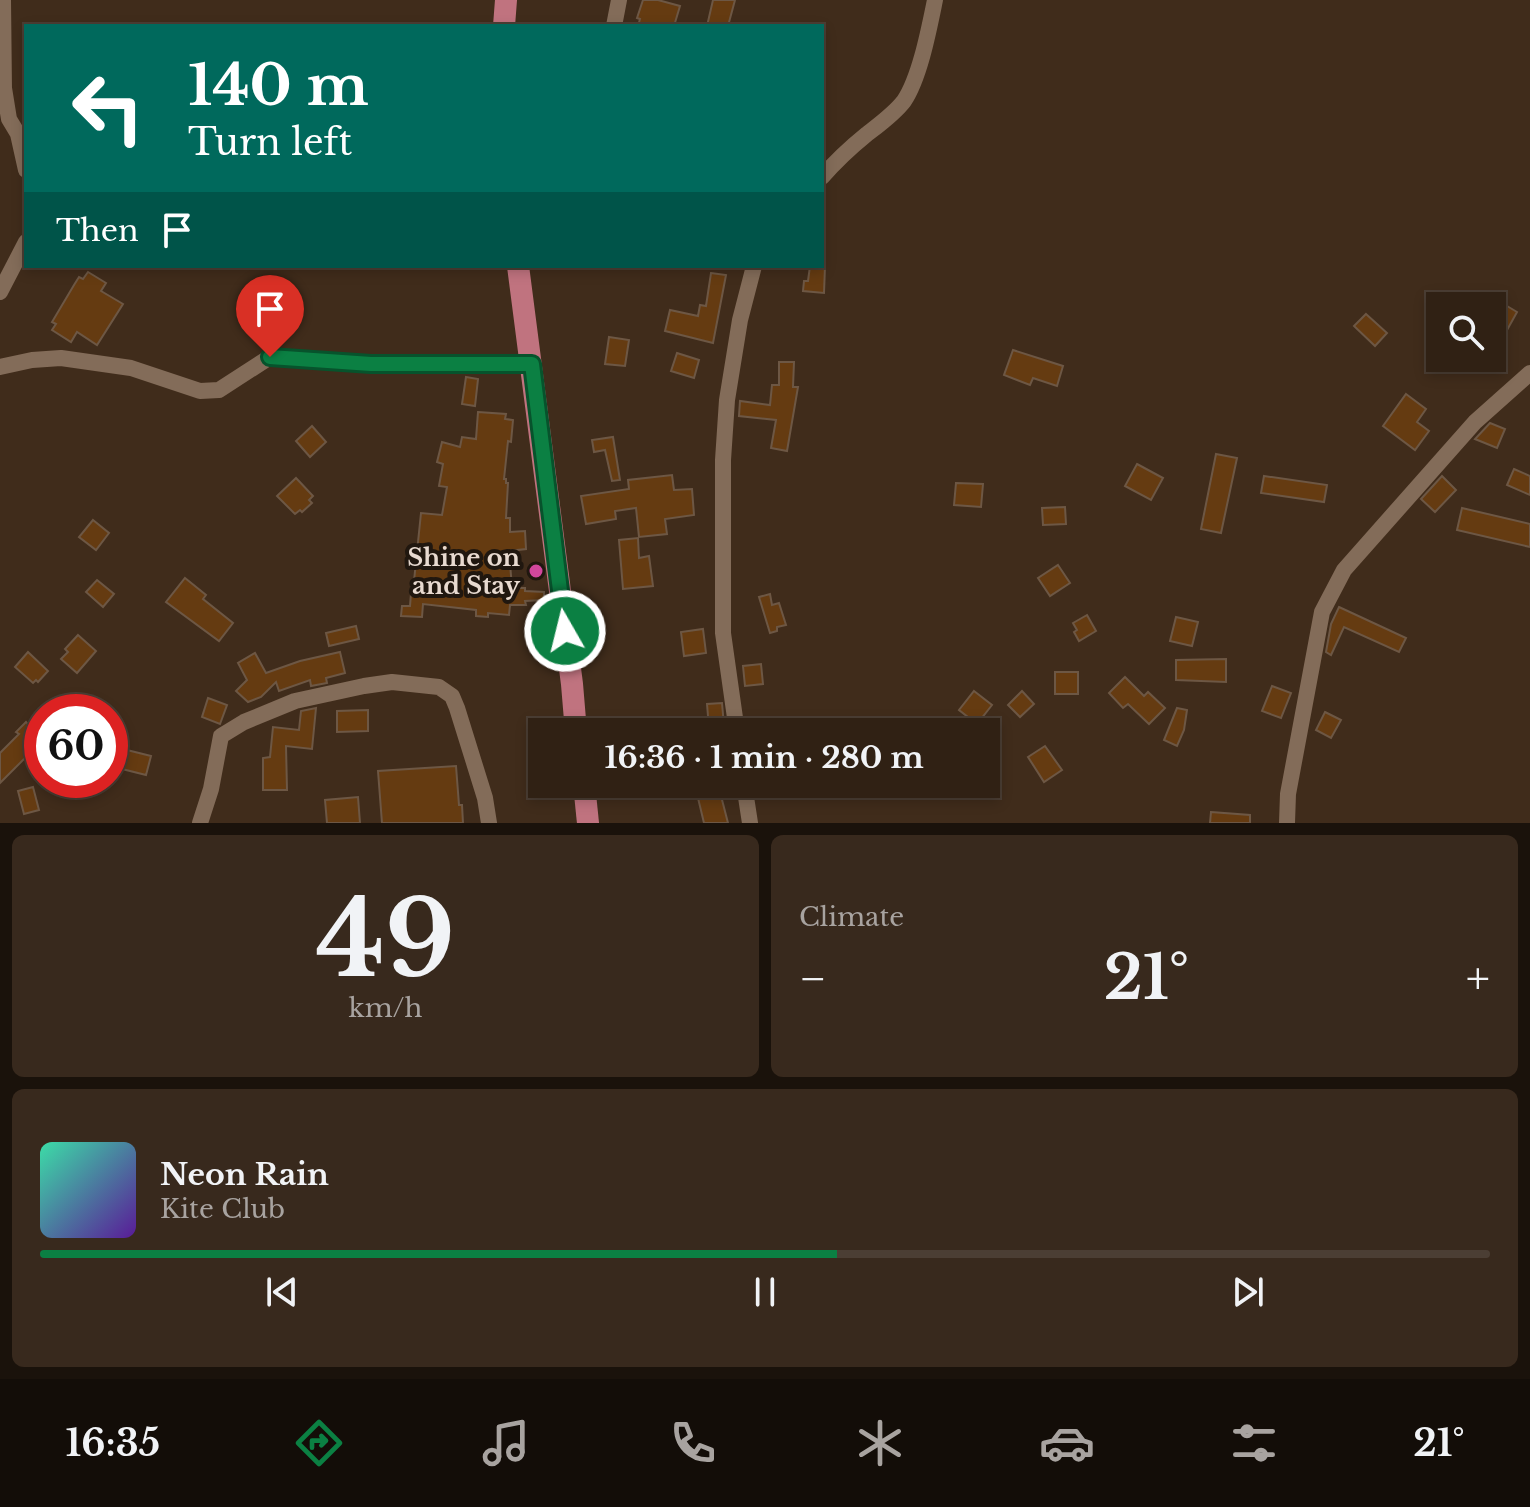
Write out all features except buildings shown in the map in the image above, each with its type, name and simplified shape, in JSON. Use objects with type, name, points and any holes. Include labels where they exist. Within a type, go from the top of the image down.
[{"type":"main road","points":[[504,24],[506,0]]},
{"type":"main road","points":[[518,268],[575,718]]},
{"type":"main road","points":[[585,798],[588,823]]},
{"type":"street","points":[[3,0],[4,88],[9,119],[18,134],[24,161]]},
{"type":"street","points":[[614,24],[619,0]]},
{"type":"street","points":[[824,175],[904,101],[915,79],[935,0]]},
{"type":"street","points":[[0,292],[24,246]]},
{"type":"street","points":[[735,718],[723,633],[723,460],[727,400],[737,333],[753,268]]},
{"type":"street","points":[[0,367],[61,358],[131,368],[200,391],[219,390],[270,357],[371,364],[532,364]]},
{"type":"street","points":[[1287,823],[1288,794],[1322,612],[1344,570],[1475,422],[1530,373]]},
{"type":"street","points":[[200,823],[211,789],[221,736],[244,722],[295,701],[392,682],[439,687],[452,696],[479,774],[489,823]]},
{"type":"street","points":[[746,798],[750,823]]},
{"type":"place","name":"Shine on and Stay","points":[[536,571]]},
{"type":"route","points":[[270,357],[371,364],[532,364],[565,631]]}]
